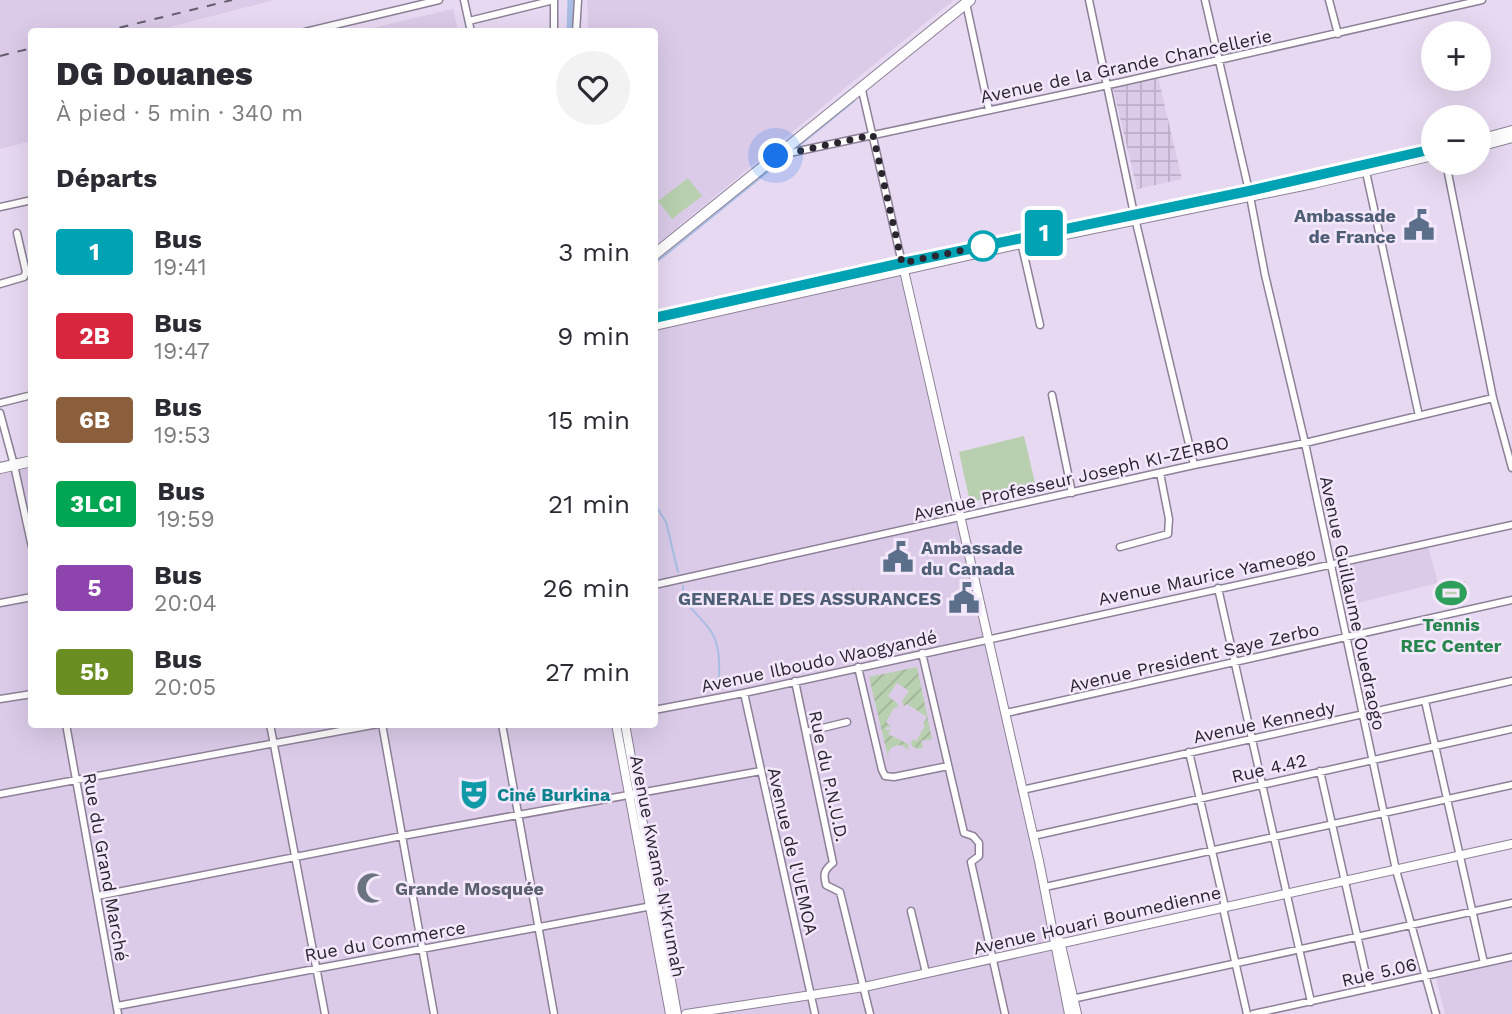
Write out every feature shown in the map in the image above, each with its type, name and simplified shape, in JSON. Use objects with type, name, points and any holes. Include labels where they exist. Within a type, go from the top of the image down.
[{"type":"highway","points":[[658,252],[967,1]]},
{"type":"highway","points":[[0,468],[28,462]]},
{"type":"main road","points":[[1491,136],[1512,130]]},
{"type":"main road","points":[[1491,144],[1512,138]]},
{"type":"main road","points":[[1249,193],[1421,152]]},
{"type":"main road","points":[[658,317],[799,290],[1193,204],[1366,172],[1421,159]]},
{"type":"main road","points":[[903,266],[1070,999],[1077,1014]]},
{"type":"main road","points":[[658,325],[737,303]]},
{"type":"main road","name":"Avenue Kwamé N'Krumah","points":[[617,728],[677,1014]]},
{"type":"main road","name":"Avenue Kwamé N'Krumah","points":[[625,728],[633,795]]},
{"type":"main road","name":"Avenue Houari Boumedienne","points":[[686,1014],[740,1010],[864,987],[1512,844]]},
{"type":"main road","name":"Avenue Kwamé N'Krumah","points":[[654,905],[670,1014]]},
{"type":"main road","points":[[1069,1014],[1070,999]]},
{"type":"street","points":[[322,28],[439,0]]},
{"type":"street","points":[[464,0],[470,28]]},
{"type":"street","points":[[469,21],[554,0],[554,28]]},
{"type":"street","points":[[576,28],[578,0]]},
{"type":"street","points":[[1089,0],[1135,217],[1194,465]]},
{"type":"street","name":"Avenue Guillaume Ouedraogo","points":[[1205,0],[1305,443],[1396,870],[1436,1014]]},
{"type":"street","points":[[1329,0],[1338,34]]},
{"type":"street","name":"Avenue de la Grande Chancellerie","points":[[776,156],[1106,86],[1482,0]]},
{"type":"street","points":[[967,1],[989,110]]},
{"type":"street","points":[[861,86],[903,266]]},
{"type":"street","points":[[1366,172],[1419,416]]},
{"type":"street","points":[[1448,175],[1493,398],[1512,468]]},
{"type":"street","points":[[0,207],[28,201]]},
{"type":"street","points":[[0,284],[24,277],[26,272],[17,233]]},
{"type":"street","points":[[1020,241],[1040,325]]},
{"type":"street","points":[[1052,395],[1072,493]]},
{"type":"street","points":[[0,403],[28,396]]},
{"type":"street","name":"Avenue Professeur Joseph KI-ZERBO","points":[[658,584],[1194,465],[1305,443],[1493,398]]},
{"type":"street","points":[[0,413],[28,523]]},
{"type":"street","points":[[1120,547],[1168,534],[1169,519],[1160,473]]},
{"type":"street","name":"Avenue Maurice Yameogo","points":[[989,638],[1512,525]]},
{"type":"street","points":[[1219,588],[1311,1002]]},
{"type":"street","points":[[0,603],[28,598]]},
{"type":"street","name":"Avenue President Saye Zerbo","points":[[1006,713],[1512,600]]},
{"type":"street","name":"Avenue Ilboudo Waogyandé","points":[[658,709],[744,693],[989,638]]},
{"type":"street","points":[[922,653],[964,833],[979,842],[979,856],[971,862],[1005,1014]]},
{"type":"street","points":[[858,667],[882,770],[886,776],[894,777],[948,766]]},
{"type":"street","name":"Rue du P.N.U.D.","points":[[795,681],[833,863],[826,869],[824,877],[826,885],[840,892],[864,987]]},
{"type":"street","name":"Avenue Kennedy","points":[[1023,790],[1512,681]]},
{"type":"street","name":"Avenue de l'UEMOA","points":[[744,693],[815,1014]]},
{"type":"street","points":[[0,699],[28,695]]},
{"type":"street","points":[[1425,701],[1484,963]]},
{"type":"street","points":[[806,732],[847,722]]},
{"type":"street","name":"Rue du Grand Marché","points":[[67,728],[118,1010]]},
{"type":"street","points":[[271,728],[325,1014]]},
{"type":"street","points":[[0,794],[359,728]]},
{"type":"street","points":[[381,728],[434,1014]]},
{"type":"street","points":[[503,728],[554,1014]]},
{"type":"street","name":"Rue 4.42","points":[[1033,836],[1512,729]]},
{"type":"street","points":[[1189,752],[1247,1014]]},
{"type":"street","points":[[97,896],[402,836],[761,771]]},
{"type":"street","points":[[1320,771],[1369,988]]},
{"type":"street","points":[[1045,887],[1512,785]]},
{"type":"street","points":[[1070,999],[1512,903]]},
{"type":"street","name":"Rue du Commerce","points":[[118,1010],[316,968],[654,905]]},
{"type":"street","points":[[911,911],[926,973]]},
{"type":"street","name":"Rue 5.06","points":[[1253,1014],[1512,957]]},
{"type":"street","points":[[864,987],[870,1014]]},
{"type":"shaded area","points":[[0,0],[274,0],[166,28],[28,28],[28,142],[0,149]]},
{"type":"shaded area","points":[[587,0],[954,0],[658,244],[658,28],[588,28]]},
{"type":"shaded area","points":[[453,9],[457,28],[372,28]]},
{"type":"shaded area","points":[[1158,77],[1182,179],[1137,189],[1113,88]]},
{"type":"shaded area","points":[[904,270],[1069,1014],[0,1014],[0,468],[28,462],[28,728],[658,728],[658,325]]},
{"type":"shaded area","points":[[1428,546],[1438,583],[1353,604],[1344,563]]},
{"type":"shaded area","points":[[1512,961],[1512,1014],[1445,1014],[1436,978]]},
{"type":"green space","points":[[688,178],[702,196],[672,219],[658,201]]},
{"type":"green space","points":[[1024,436],[1036,487],[970,502],[959,452]]},
{"type":"green space","name":"Tennis REC Center","points":[[1465,581],[1468,598],[1437,604],[1433,587]]},
{"type":"green space","points":[[917,667],[932,739],[921,741],[923,748],[912,747],[913,739],[916,741],[927,717],[907,704],[904,706],[902,701],[909,691],[897,683],[888,696],[898,707],[894,708],[886,722],[891,726],[885,728],[891,729],[888,734],[908,744],[909,750],[901,745],[896,746],[890,750],[888,757],[869,677]]},
{"type":"waterway","points":[[570,28],[571,0]]},
{"type":"waterway","points":[[795,149],[854,101]]},
{"type":"waterway","points":[[658,261],[786,157]]},
{"type":"waterway","points":[[658,509],[666,522],[678,572]]},
{"type":"waterway","points":[[683,586],[686,600],[715,639],[719,658],[719,684]]},
{"type":"railway","points":[[118,28],[232,0]]},
{"type":"railway","points":[[0,56],[28,49]]},
{"type":"bus line","name":"1","points":[[658,317],[1421,152]]},
{"type":"place","name":"Ambassade de France","points":[[1419,225]]},
{"type":"place","name":"Ambassade du Canada","points":[[898,557]]},
{"type":"place","name":"Tennis REC Center","points":[[1451,593]]},
{"type":"place","name":"GENERALE DES ASSURANCES","points":[[964,598]]},
{"type":"place","name":"Ciné Burkina","points":[[474,794]]},
{"type":"place","name":"Grande Mosquée","points":[[372,888]]},
{"type":"route","points":[[776,156],[873,135],[902,263],[988,245],[983,246]]}]
